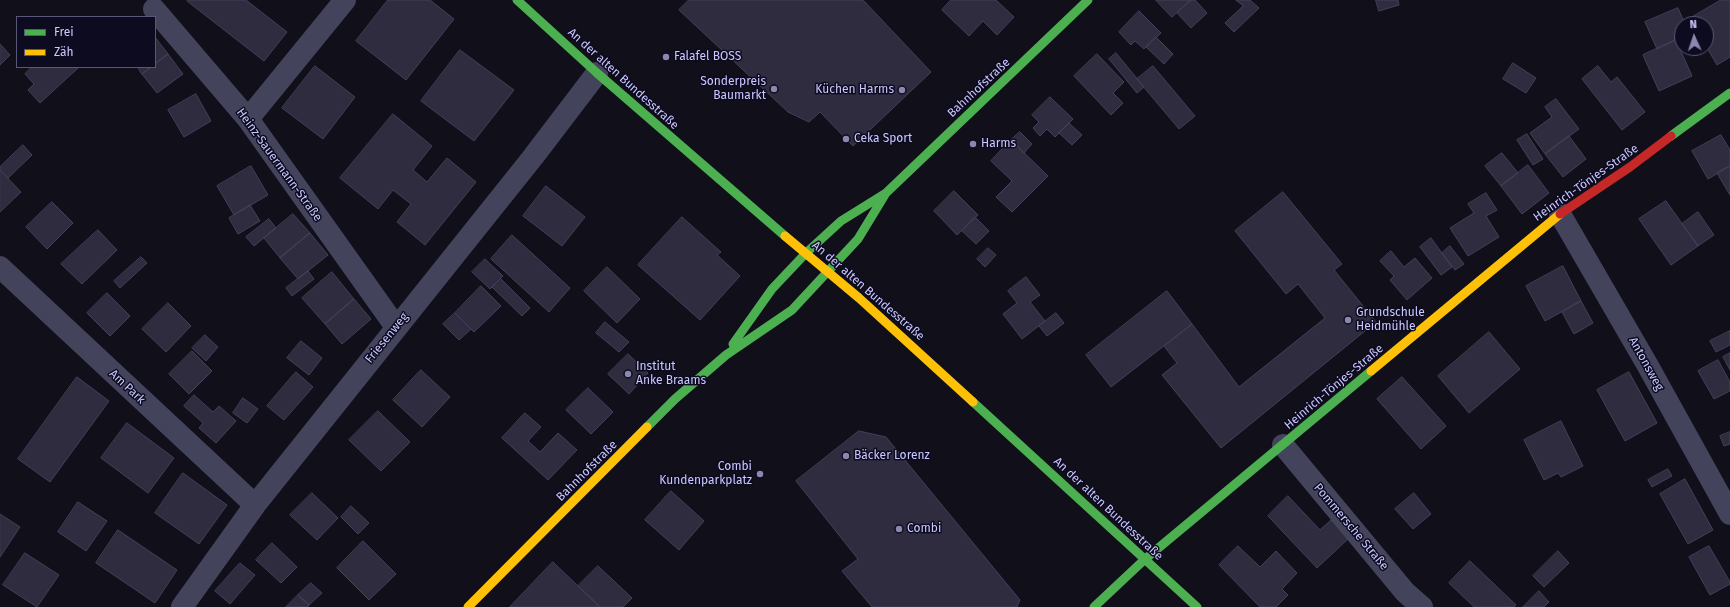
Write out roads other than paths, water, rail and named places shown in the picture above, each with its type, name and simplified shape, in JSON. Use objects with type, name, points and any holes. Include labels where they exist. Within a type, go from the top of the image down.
[{"type":"street","points":[[248,119],[344,0]]},
{"type":"street","name":"An der alten Bundesstraße","points":[[517,0],[597,73],[828,272],[976,403],[1144,560],[1197,607]]},
{"type":"street","name":"Bahnhofstraße","points":[[726,355],[772,289],[806,253],[841,221],[886,193],[1088,0]]},
{"type":"street","name":"Heinz-Sauermann-Straße","points":[[154,9],[248,119],[396,327]]},
{"type":"street","name":"Friesenweg","points":[[182,607],[255,505],[533,157],[597,73]]},
{"type":"street","name":"Heinrich-Tönjes-Straße","points":[[1094,607],[1144,560],[1560,214],[1630,167],[1730,93]]},
{"type":"street","name":"Bahnhofstraße","points":[[468,607],[675,399],[726,355],[792,310],[858,240],[886,193]]},
{"type":"street","name":"Antonsweg","points":[[1560,214],[1648,366],[1730,514]]},
{"type":"street","name":"Am Park","points":[[0,267],[255,505]]},
{"type":"street","name":"Pommersche Straße","points":[[1283,445],[1405,592],[1422,607]]},
{"type":"place","name":"Falafel BOSS","points":[[666,57]]},
{"type":"place","name":"Sonderpreis Baumarkt","points":[[774,89]]},
{"type":"place","name":"Küchen Harms","points":[[902,90]]},
{"type":"place","name":"Ceka Sport","points":[[846,139]]},
{"type":"place","name":"Harms","points":[[973,144]]},
{"type":"place","name":"Grundschule Heidmühle","points":[[1348,320]]},
{"type":"place","name":"Institut Anke Braams","points":[[628,374]]},
{"type":"place","name":"Bäcker Lorenz","points":[[846,456]]},
{"type":"place","name":"Combi Kundenparkplatz","points":[[760,474]]},
{"type":"place","name":"Combi","points":[[899,529]]}]
